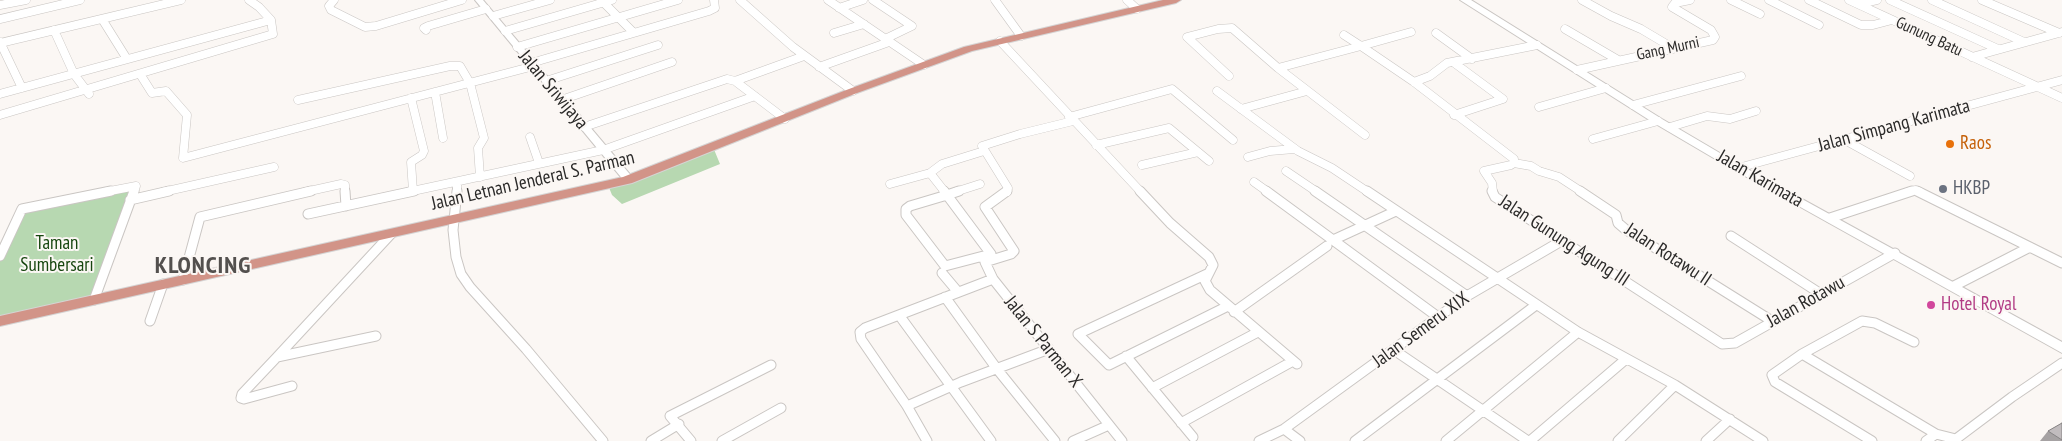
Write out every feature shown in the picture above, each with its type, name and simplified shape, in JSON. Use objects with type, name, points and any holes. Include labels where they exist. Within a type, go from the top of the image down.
[{"type":"highway","name":"Jalan Letnan Jenderal S. Parman","points":[[0,320],[629,180],[853,91],[968,49],[1132,4],[1176,0]]},
{"type":"main road","name":"Jalan Karimata","points":[[1465,0],[1658,121],[1738,168],[1895,253],[2062,348]]},
{"type":"street","points":[[0,5],[26,0]]},
{"type":"street","points":[[0,19],[80,0]]},
{"type":"street","points":[[22,88],[0,42],[181,0]]},
{"type":"street","points":[[0,114],[87,92],[140,74],[271,36],[273,33],[271,20],[260,6],[249,0]]},
{"type":"street","points":[[334,0],[329,6],[331,10],[365,27],[376,26],[443,2],[462,0]]},
{"type":"street","points":[[426,30],[425,26],[484,5],[550,0]]},
{"type":"street","points":[[505,31],[602,1],[612,0]]},
{"type":"street","points":[[518,47],[678,0]]},
{"type":"street","points":[[140,74],[152,93],[166,91],[187,115],[183,158],[470,83],[633,32],[709,11],[715,8],[716,0]]},
{"type":"street","points":[[740,0],[804,56],[853,91]]},
{"type":"street","points":[[828,0],[924,65]]},
{"type":"street","points":[[839,8],[863,0]]},
{"type":"street","points":[[819,67],[887,40],[912,26],[872,0]]},
{"type":"street","points":[[995,0],[1021,36]]},
{"type":"street","points":[[1582,0],[1611,16],[1641,28],[1673,48]]},
{"type":"street","name":"Gang Murni","points":[[1577,70],[1714,39],[1713,32],[1704,24],[1672,7],[1675,3],[1690,0]]},
{"type":"street","points":[[1731,0],[1760,14]]},
{"type":"street","points":[[1770,0],[1820,25]]},
{"type":"street","points":[[1808,0],[1860,25],[1873,25],[1892,20]]},
{"type":"street","name":"Gunung Batu","points":[[1849,0],[2062,98]]},
{"type":"street","name":"Gunung Batu","points":[[1859,4],[1878,0]]},
{"type":"street","points":[[1890,0],[1998,49]]},
{"type":"street","points":[[1932,0],[2024,42]]},
{"type":"street","name":"Gunung Batu","points":[[1982,0],[2061,33]]},
{"type":"street","points":[[602,1],[633,32]]},
{"type":"street","name":"Jalan Sriwijaya","points":[[484,5],[629,180]]},
{"type":"street","points":[[102,19],[127,59]]},
{"type":"street","points":[[0,94],[271,20]]},
{"type":"street","points":[[834,33],[864,24]]},
{"type":"street","points":[[1229,76],[1187,37],[1218,28],[1232,28],[1278,68],[1365,134]]},
{"type":"street","points":[[1565,29],[1618,60]]},
{"type":"street","points":[[54,30],[74,74],[87,92]]},
{"type":"street","points":[[1278,68],[1411,32]]},
{"type":"street","points":[[1436,33],[1472,58]]},
{"type":"street","name":"Gunung Batu","points":[[1972,57],[2061,33]]},
{"type":"street","points":[[1344,35],[1414,82],[1510,156],[1514,163]]},
{"type":"street","points":[[1000,41],[1170,223],[1209,257],[1213,265],[1205,285],[1295,362],[1181,423]]},
{"type":"street","points":[[546,81],[658,45]]},
{"type":"street","points":[[1414,82],[1430,76],[1441,66],[1453,62],[1537,45]]},
{"type":"street","points":[[584,127],[804,56]]},
{"type":"street","points":[[561,100],[672,62]]},
{"type":"street","points":[[1453,62],[1503,99],[1454,114]]},
{"type":"street","points":[[298,100],[455,66],[461,68],[470,83],[484,138],[478,148],[480,176]]},
{"type":"street","points":[[1633,105],[1741,76]]},
{"type":"street","points":[[731,80],[785,119]]},
{"type":"street","points":[[2049,84],[2062,80]]},
{"type":"street","name":"Jalan Simpang Karimata","points":[[1738,168],[2049,84]]},
{"type":"street","points":[[1539,107],[1606,88]]},
{"type":"street","points":[[890,184],[930,173],[942,164],[984,151],[982,146],[986,144],[1172,89],[1233,140]]},
{"type":"street","points":[[1217,91],[1296,150],[1325,164],[1578,332],[1675,385],[1730,418],[1763,441]]},
{"type":"street","points":[[1241,109],[1307,91]]},
{"type":"street","points":[[434,92],[443,138]]},
{"type":"street","points":[[308,214],[603,150],[755,96]]},
{"type":"street","points":[[411,98],[424,151],[424,153],[411,162],[413,191]]},
{"type":"street","points":[[1670,127],[1707,116],[1730,119],[1756,111]]},
{"type":"street","points":[[1593,139],[1658,121]]},
{"type":"street","points":[[1096,145],[1166,128],[1172,129],[1209,161]]},
{"type":"street","points":[[530,137],[539,163]]},
{"type":"street","points":[[1843,139],[1910,176]]},
{"type":"street","points":[[1248,157],[1270,151],[1296,150]]},
{"type":"street","name":"Jalan S Parman X","points":[[984,151],[989,155],[1008,188],[1008,193],[985,207],[1014,249],[1011,254],[985,262],[993,279],[1122,441]]},
{"type":"street","points":[[1142,165],[1198,152]]},
{"type":"street","name":"Jalan Gunung Agung III","points":[[1514,163],[1484,171],[1492,183],[1493,194],[1717,341]]},
{"type":"street","name":"Jalan Rotawu II","points":[[1514,163],[1532,166],[1539,171],[1559,178],[1616,214],[1618,223],[1625,229],[1772,321]]},
{"type":"street","points":[[130,200],[274,167]]},
{"type":"street","points":[[1286,171],[1467,296]]},
{"type":"street","points":[[930,173],[947,194],[991,254],[944,266],[906,215],[906,209],[910,206],[947,194],[980,184]]},
{"type":"street","points":[[457,182],[453,230],[456,257],[461,274],[470,287],[526,349],[603,441]]},
{"type":"street","points":[[1254,182],[1330,243],[1438,317]]},
{"type":"street","points":[[183,280],[200,217],[341,184],[345,185],[346,206]]},
{"type":"street","points":[[0,256],[22,209],[136,186],[94,300]]},
{"type":"street","points":[[1830,218],[1915,190],[2062,263]]},
{"type":"street","points":[[1209,273],[1078,334],[1109,365],[1231,309],[1330,243],[1396,211]]},
{"type":"street","points":[[292,386],[244,399],[241,398],[242,394],[390,234]]},
{"type":"street","points":[[1731,236],[1822,294]]},
{"type":"street","name":"Jalan Semeru XIX","points":[[1259,441],[1284,429],[1494,278],[1563,240]]},
{"type":"street","points":[[1954,286],[2030,247]]},
{"type":"street","name":"Jalan Rotawu","points":[[1717,341],[1726,345],[1735,343],[1895,253]]},
{"type":"street","points":[[942,273],[958,292]]},
{"type":"street","points":[[927,441],[907,406],[860,339],[860,332],[865,328],[993,279]]},
{"type":"street","points":[[150,321],[163,284]]},
{"type":"street","points":[[945,297],[997,369],[1055,441]]},
{"type":"street","points":[[1355,441],[1536,305]]},
{"type":"street","points":[[899,315],[991,441]]},
{"type":"street","points":[[1872,441],[1772,378],[1774,373],[1802,354],[1862,320],[1874,323],[1914,342]]},
{"type":"street","points":[[1152,388],[1258,332]]},
{"type":"street","points":[[1446,441],[1578,332]]},
{"type":"street","points":[[277,357],[376,336]]},
{"type":"street","points":[[907,406],[951,386],[1050,349]]},
{"type":"street","points":[[1394,350],[1529,441],[1626,359]]},
{"type":"street","points":[[1802,354],[1936,434],[1956,439],[2012,397],[2062,363]]},
{"type":"street","points":[[1126,356],[1193,436]]},
{"type":"street","points":[[691,441],[670,416],[770,365]]},
{"type":"street","points":[[1618,441],[1675,385]]},
{"type":"street","points":[[722,441],[780,408]]},
{"type":"street","points":[[1706,441],[1730,418]]},
{"type":"street","points":[[651,441],[678,424]]},
{"type":"street","points":[[1073,441],[1109,425]]},
{"type":"street","points":[[1284,429],[1300,441]]},
{"type":"street","points":[[1926,441],[1936,434]]},
{"type":"green space","points":[[713,147],[720,164],[622,204],[612,195],[608,185]]},
{"type":"green space","name":"Taman Sumbersari","points":[[137,185],[94,299],[0,320],[0,256],[26,208]]},
{"type":"building","points":[[2062,423],[2062,440],[2048,431]]},
{"type":"place","name":"Raos","points":[[1950,144]]},
{"type":"place","name":"HKBP","points":[[1943,189]]},
{"type":"place","name":"Hotel Royal","points":[[1931,305]]},
{"type":"district","name":"KLONCING","points":[[203,266]]}]
